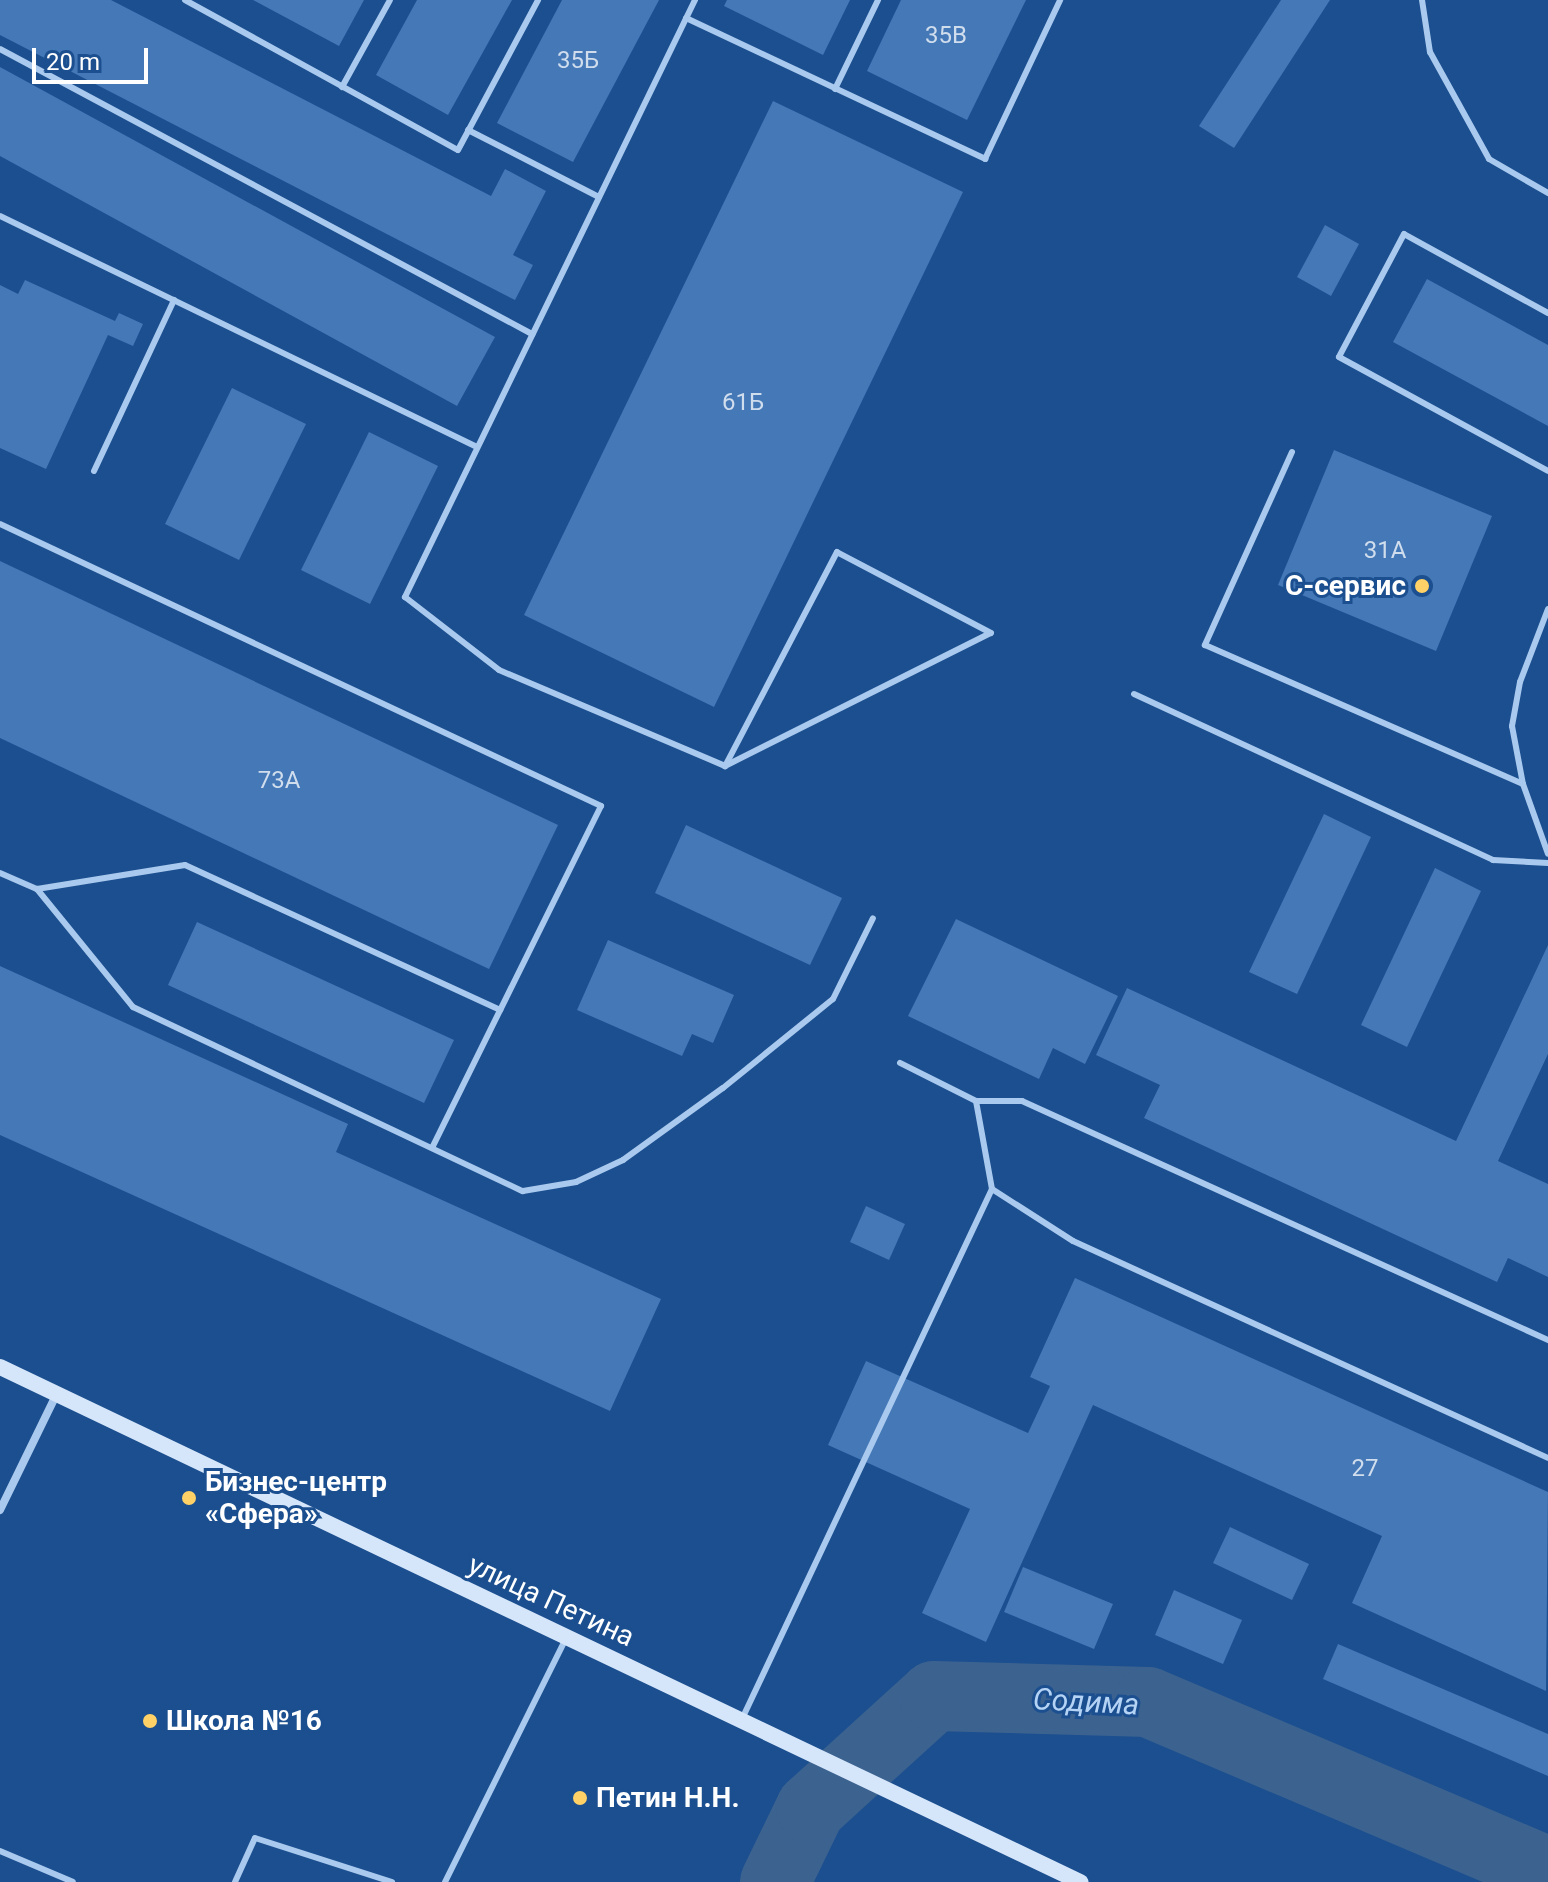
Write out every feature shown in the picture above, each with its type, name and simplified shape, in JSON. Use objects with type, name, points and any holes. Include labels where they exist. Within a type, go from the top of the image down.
[{"type":"street","name":"улица Петина","points":[[0,1367],[1080,1882]]},
{"type":"street","points":[[0,1510],[57,1393]]},
{"type":"lane","points":[[185,0],[458,150],[538,0]]},
{"type":"lane","points":[[342,87],[390,0]]},
{"type":"lane","points":[[695,0],[405,597],[499,670],[725,766],[991,633],[837,552],[725,766]]},
{"type":"lane","points":[[835,89],[878,0]]},
{"type":"lane","points":[[686,18],[985,159],[1060,0]]},
{"type":"lane","points":[[1422,0],[1430,52],[1489,159],[1548,193]]},
{"type":"lane","points":[[0,49],[532,334]]},
{"type":"lane","points":[[468,130],[599,197]]},
{"type":"lane","points":[[0,216],[477,447]]},
{"type":"lane","points":[[1548,313],[1404,234],[1339,357],[1548,471]]},
{"type":"lane","points":[[94,471],[174,300]]},
{"type":"lane","points":[[1292,452],[1205,645],[1523,784]]},
{"type":"lane","points":[[0,524],[601,806],[432,1148]]},
{"type":"lane","points":[[1548,609],[1514,703],[1514,748],[1523,784],[1548,854]]},
{"type":"lane","points":[[1134,694],[1493,860],[1548,863]]},
{"type":"lane","points":[[37,889],[185,865],[500,1010]]},
{"type":"lane","points":[[0,873],[37,889],[133,1007],[523,1191],[576,1182],[623,1160],[833,999],[873,918]]},
{"type":"lane","points":[[900,1063],[976,1101],[1022,1101],[1548,1340]]},
{"type":"lane","points":[[742,1719],[992,1189],[976,1101]]},
{"type":"lane","points":[[992,1189],[1073,1241],[1548,1458]]},
{"type":"lane","points":[[445,1882],[567,1637]]},
{"type":"lane","points":[[235,1882],[255,1838],[392,1882]]},
{"type":"lane","points":[[0,1851],[73,1882]]},
{"type":"building","points":[[0,0],[111,0],[491,196],[505,169],[546,191],[513,255],[533,265],[515,300],[0,35]]},
{"type":"building","points":[[253,0],[364,0],[339,46]]},
{"type":"building","points":[[417,0],[512,0],[448,115],[376,75]]},
{"type":"building","points":[[562,0],[659,0],[573,162],[497,123]]},
{"type":"building","points":[[727,0],[850,0],[823,55],[724,6]]},
{"type":"building","points":[[901,0],[1026,0],[967,120],[867,71]]},
{"type":"building","points":[[1281,0],[1330,0],[1234,148],[1199,126]]},
{"type":"building","points":[[0,67],[495,337],[457,406],[0,156]]},
{"type":"building","points":[[773,101],[963,192],[714,707],[524,615]]},
{"type":"building","points":[[1325,225],[1359,244],[1331,296],[1297,277]]},
{"type":"building","points":[[1427,279],[1548,345],[1548,426],[1393,342]]},
{"type":"building","points":[[25,280],[115,321],[119,313],[143,324],[133,346],[108,335],[46,469],[0,448],[0,285],[18,294]]},
{"type":"building","points":[[232,388],[306,424],[239,560],[165,524]]},
{"type":"building","points":[[369,432],[438,466],[370,604],[301,570]]},
{"type":"building","points":[[1334,450],[1492,516],[1436,651],[1278,585]]},
{"type":"building","points":[[0,561],[558,825],[489,969],[0,738]]},
{"type":"building","points":[[1324,814],[1371,837],[1297,994],[1249,972]]},
{"type":"building","points":[[686,825],[842,898],[810,965],[655,893]]},
{"type":"building","points":[[1435,868],[1481,891],[1407,1047],[1361,1025]]},
{"type":"building","points":[[956,919],[1118,996],[1085,1064],[1053,1048],[1039,1079],[908,1016]]},
{"type":"building","points":[[197,922],[454,1040],[424,1103],[168,985]]},
{"type":"building","points":[[608,940],[734,995],[713,1043],[692,1034],[682,1056],[577,1010]]},
{"type":"building","points":[[1548,945],[1548,1054],[1498,1161],[1548,1184],[1548,1277],[1508,1258],[1497,1282],[1144,1118],[1160,1085],[1096,1055],[1127,988],[1456,1141]]},
{"type":"building","points":[[0,966],[348,1124],[336,1152],[661,1299],[610,1411],[0,1135]]},
{"type":"building","points":[[866,1206],[905,1224],[889,1260],[850,1242]]},
{"type":"building","points":[[1075,1278],[1548,1492],[1546,1691],[1352,1603],[1382,1536],[1093,1405],[986,1642],[922,1613],[970,1509],[828,1445],[866,1361],[1028,1433],[1050,1386],[1030,1377]]},
{"type":"building","points":[[1230,1527],[1309,1564],[1292,1600],[1213,1563]]},
{"type":"building","points":[[1023,1567],[1113,1604],[1094,1649],[1004,1612]]},
{"type":"building","points":[[1174,1590],[1242,1620],[1223,1664],[1155,1635]]},
{"type":"building","points":[[1338,1644],[1548,1734],[1548,1776],[1323,1679]]},
{"type":"waterway","name":"Содима","points":[[775,1882],[811,1808],[934,1696],[1148,1702],[1548,1872]]},
{"type":"place","name":"С-сервис","points":[[1422,586]]},
{"type":"place","name":"Бизнес-центр «Сфера»","points":[[189,1498]]},
{"type":"place","name":"Школа №16","points":[[150,1721]]},
{"type":"place","name":"Петин Н.Н.","points":[[580,1798]]}]
